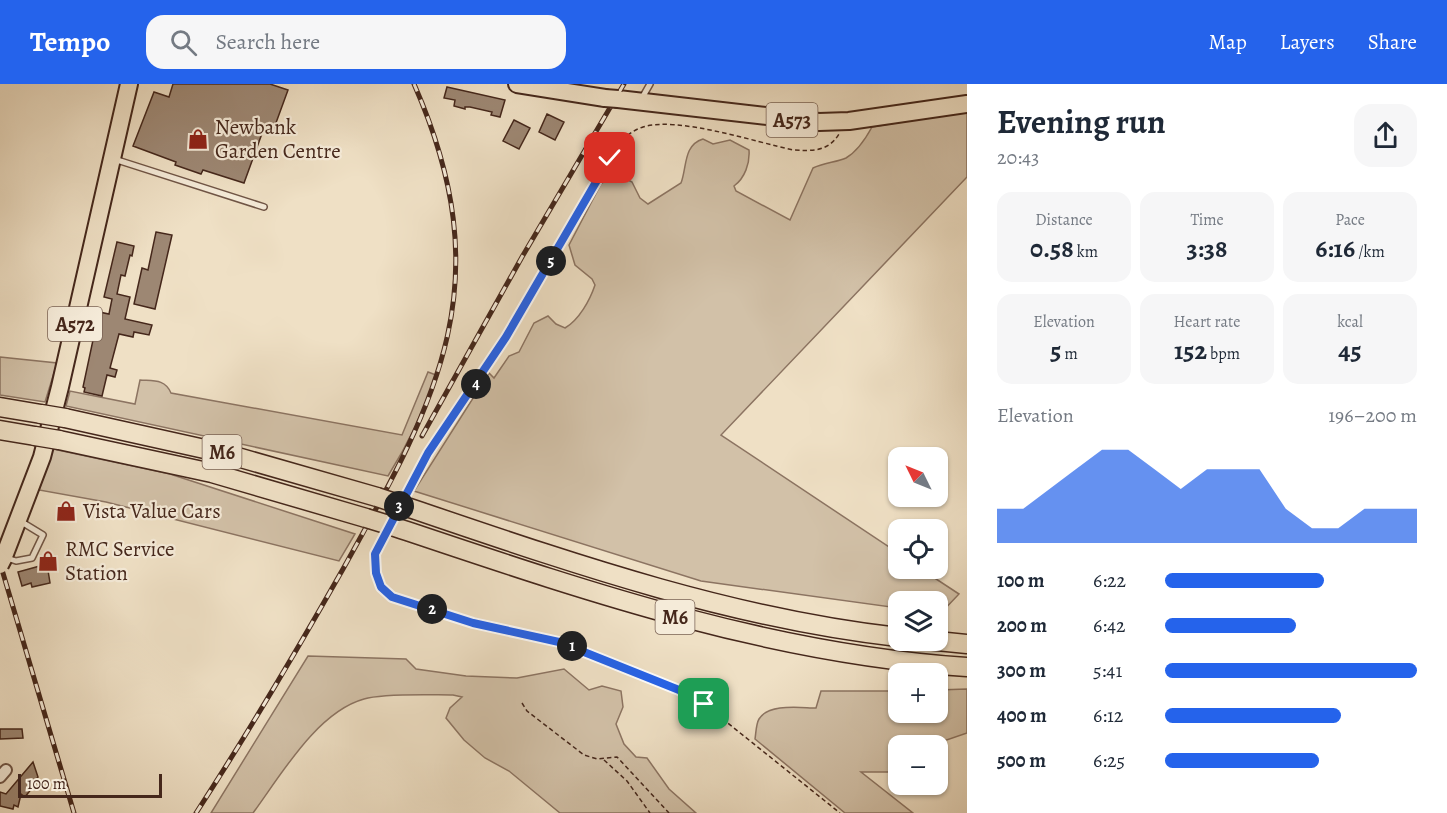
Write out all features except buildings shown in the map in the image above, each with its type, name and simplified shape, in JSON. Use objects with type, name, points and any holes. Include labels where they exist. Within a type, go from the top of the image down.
[{"type":"highway","name":"M6","points":[[0,407],[65,418],[227,454],[377,498],[405,499],[573,563],[698,599],[828,627],[888,636]]},
{"type":"highway","name":"M6","points":[[0,430],[59,440],[212,473],[366,518],[387,532],[689,621],[825,650],[967,667]]},
{"type":"highway","points":[[948,642],[967,644]]},
{"type":"main road","name":"A572","points":[[2,560],[42,457],[58,397],[129,84]]},
{"type":"main road","name":"A573","points":[[517,84],[798,121],[839,122],[967,104]]},
{"type":"lane","points":[[640,102],[650,84]]},
{"type":"lane","points":[[112,158],[264,207]]},
{"type":"lane","points":[[2,560],[16,561],[32,558],[42,536],[18,520]]},
{"type":"path","points":[[405,499],[428,453],[506,337],[610,158],[624,138],[642,127],[681,126],[793,150],[810,151],[825,148],[833,143],[840,129],[839,122]]},
{"type":"path","points":[[387,532],[375,554],[376,573],[381,587],[392,597],[473,623],[559,642],[679,690],[704,704],[840,813]]},
{"type":"path","points":[[522,703],[527,711],[584,755],[602,759],[617,757],[669,813]]},
{"type":"path","points":[[602,759],[627,780],[650,813]]},
{"type":"shaded area","points":[[967,111],[967,177],[721,435],[888,546],[888,579],[936,579],[959,594],[948,606],[948,591],[888,591],[888,607],[701,581],[414,491],[489,373],[494,378],[509,356],[519,352],[534,323],[548,316],[556,324],[565,328],[583,309],[595,285],[592,279],[575,265],[569,245],[601,184],[616,177],[632,182],[640,198],[648,204],[681,183],[689,152],[697,142],[703,139],[713,144],[730,140],[749,150],[746,170],[734,186],[736,191],[790,220],[813,168],[846,158],[861,144],[872,127]]},
{"type":"shaded area","points":[[0,357],[57,363],[45,402],[0,395]]},
{"type":"shaded area","points":[[428,372],[436,375],[415,427],[388,476],[66,406],[70,391],[135,404],[140,380],[154,381],[166,385],[171,393],[402,435]]},
{"type":"shaded area","points":[[53,449],[170,474],[355,534],[339,561],[106,502],[39,490]]},
{"type":"shaded area","points":[[308,656],[406,659],[416,669],[466,676],[517,678],[564,669],[589,690],[602,686],[621,691],[623,707],[616,724],[624,744],[636,757],[647,758],[669,789],[696,813],[560,813],[509,771],[485,758],[464,740],[446,718],[450,708],[462,697],[395,695],[364,699],[347,706],[331,717],[301,747],[253,813],[211,813]]},
{"type":"shaded area","points":[[967,689],[967,733],[948,740],[948,735],[888,735],[888,772],[861,772],[913,813],[845,813],[755,739],[758,721],[764,714],[777,708],[816,708],[821,691],[888,691],[888,723],[948,723],[948,690]]},
{"type":"railway","points":[[196,813],[271,692],[377,506],[407,448],[431,391],[448,336],[455,279],[453,219],[440,155],[414,84]]},
{"type":"railway","points":[[422,436],[522,257],[624,84]]},
{"type":"railway","points":[[0,563],[74,813]]},
{"type":"place","name":"Newbank Garden Centre","points":[[198,139]]},
{"type":"place","name":"Vista Value Cars","points":[[66,511]]},
{"type":"place","name":"RMC Service Station","points":[[48,561]]},
{"type":"route","points":[[610,158],[506,337],[428,453],[375,554],[376,573],[381,587],[392,597],[473,623],[559,642],[587,651],[679,690],[704,704]]}]
